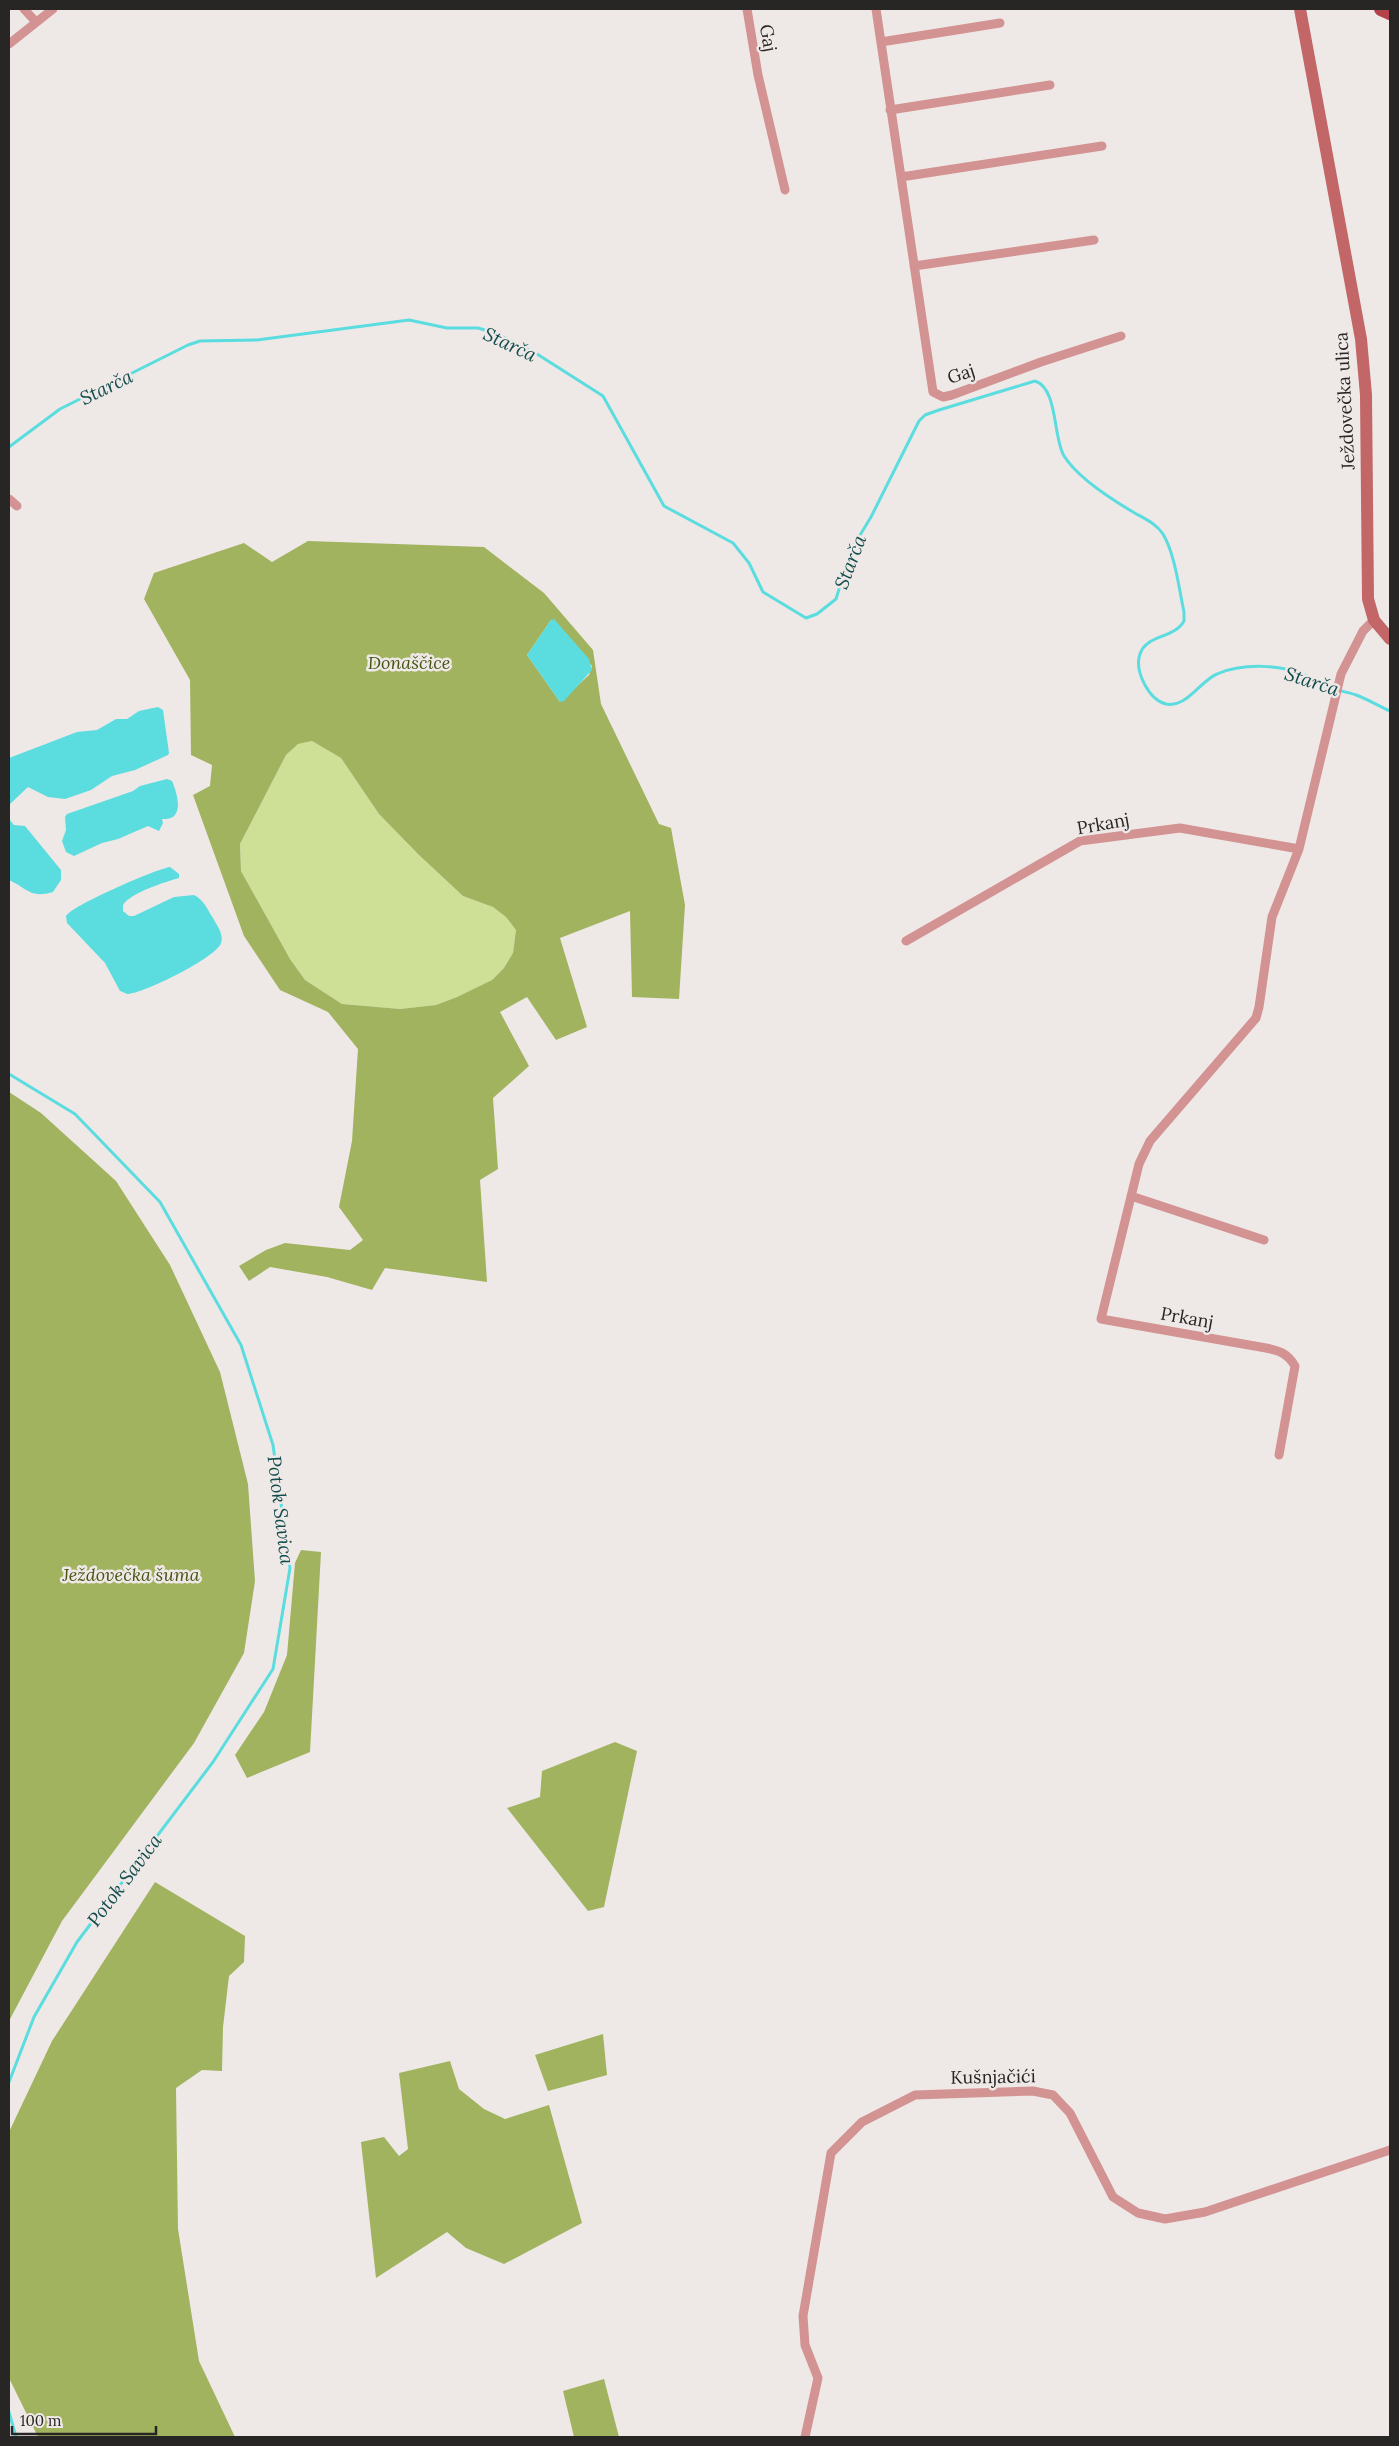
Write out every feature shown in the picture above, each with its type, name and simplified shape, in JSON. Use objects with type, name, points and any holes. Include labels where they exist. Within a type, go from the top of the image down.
[{"type":"main road","name":"Ježdovečka ulica","points":[[1300,9],[1362,338],[1366,395],[1368,598],[1374,620],[1390,639]]},
{"type":"main road","points":[[1381,9],[1390,13]]},
{"type":"street","points":[[24,9],[36,22]]},
{"type":"street","points":[[9,44],[53,9]]},
{"type":"street","name":"Gaj","points":[[747,9],[758,75],[785,190]]},
{"type":"street","name":"Gaj","points":[[876,9],[931,387],[936,395],[943,397],[952,395],[1041,362],[1121,336]]},
{"type":"street","points":[[881,42],[1000,23]]},
{"type":"street","points":[[890,110],[1050,85]]},
{"type":"street","points":[[901,177],[1102,146]]},
{"type":"street","points":[[914,266],[1094,240]]},
{"type":"street","points":[[9,499],[17,506]]},
{"type":"street","name":"Prkanj","points":[[1280,1455],[1295,1366],[1284,1352],[1101,1319],[1139,1164],[1150,1142],[1256,1018],[1260,1008],[1272,917],[1299,849],[1339,679],[1363,630],[1374,620]]},
{"type":"street","name":"Prkanj","points":[[906,941],[1080,841],[1180,828],[1299,849]]},
{"type":"street","points":[[1131,1196],[1264,1240]]},
{"type":"street","name":"Kušnjačići","points":[[805,2437],[818,2378],[805,2345],[803,2316],[831,2153],[862,2122],[915,2095],[1033,2091],[1053,2095],[1070,2113],[1113,2197],[1138,2213],[1165,2219],[1205,2212],[1390,2150]]},
{"type":"green space","name":"Donaščice","points":[[308,541],[484,547],[544,593],[593,650],[601,704],[659,824],[671,828],[685,905],[679,999],[632,997],[630,911],[560,938],[587,1027],[556,1040],[527,997],[500,1012],[529,1066],[493,1098],[498,1169],[480,1180],[487,1282],[385,1268],[372,1290],[327,1277],[270,1267],[249,1281],[239,1266],[266,1250],[285,1243],[350,1250],[363,1240],[339,1207],[352,1141],[358,1049],[328,1012],[280,990],[244,936],[193,795],[210,786],[212,765],[191,755],[190,680],[144,599],[154,573],[244,543],[272,562]],"holes":[[[551,620],[592,666],[589,675],[560,702],[527,655]],[[312,741],[341,758],[379,814],[463,896],[493,907],[506,917],[516,930],[513,953],[504,968],[492,980],[436,1005],[400,1009],[342,1004],[305,980],[290,959],[241,871],[240,844],[286,755],[298,744]]]},
{"type":"green space","points":[[312,741],[341,758],[379,814],[463,896],[493,907],[506,917],[516,930],[513,953],[504,968],[492,980],[436,1005],[400,1009],[342,1004],[305,980],[290,959],[241,871],[240,844],[286,755],[298,744]]},
{"type":"green space","name":"Ježdovečka šuma","points":[[9,1092],[41,1113],[116,1181],[170,1265],[220,1372],[248,1484],[255,1581],[244,1653],[194,1743],[62,1921],[9,2021]]},
{"type":"green space","points":[[301,1550],[321,1552],[310,1752],[247,1778],[235,1755],[264,1712],[287,1655],[295,1563]]},
{"type":"green space","points":[[615,1742],[637,1751],[604,1907],[588,1911],[507,1808],[540,1797],[542,1771]]},
{"type":"green space","points":[[155,1882],[245,1936],[244,1962],[229,1976],[223,2027],[222,2071],[202,2070],[176,2088],[178,2229],[199,2361],[235,2437],[38,2437],[9,2378],[9,2132],[52,2041]]},
{"type":"green space","points":[[603,2034],[607,2075],[548,2091],[535,2055]]},
{"type":"green space","points":[[450,2061],[459,2089],[484,2109],[505,2119],[549,2105],[582,2223],[504,2264],[466,2248],[447,2232],[376,2278],[361,2142],[384,2137],[399,2156],[408,2149],[399,2073]]},
{"type":"green space","points":[[604,2379],[619,2437],[574,2437],[563,2391]]},
{"type":"water","points":[[554,619],[589,659],[592,670],[564,701],[560,702],[527,655],[551,620]]},
{"type":"water","points":[[158,707],[163,710],[168,755],[135,770],[112,776],[91,790],[65,799],[48,797],[28,787],[9,805],[9,758],[77,732],[97,730],[116,719],[127,719],[139,711]]},
{"type":"water","points":[[167,779],[172,781],[178,806],[174,816],[169,819],[162,819],[163,823],[159,831],[148,826],[118,839],[102,843],[74,856],[66,852],[62,841],[66,830],[65,817],[67,814],[133,791],[140,786]]},
{"type":"water","points":[[9,819],[14,825],[25,826],[61,870],[61,880],[53,892],[39,894],[29,892],[9,880]]},
{"type":"water","points":[[170,867],[179,874],[179,878],[148,888],[133,896],[123,905],[123,911],[129,916],[134,916],[174,897],[194,895],[203,902],[213,918],[221,933],[221,943],[207,957],[178,974],[148,988],[127,994],[120,991],[105,963],[67,923],[66,916],[83,904],[115,888]]},
{"type":"waterway","name":"Starča","points":[[9,447],[60,409],[188,345],[200,341],[257,340],[409,320],[447,328],[478,328],[495,333],[537,354],[603,396],[664,506],[733,543],[749,563],[763,592],[806,618],[817,614],[836,599],[851,550],[871,517],[919,421],[925,415],[939,410],[1035,381],[1042,385],[1048,393],[1061,448],[1070,464],[1095,487],[1157,527],[1163,534],[1171,551],[1184,612],[1184,621],[1174,631],[1148,643],[1140,654],[1139,668],[1141,676],[1144,684],[1154,697],[1166,704],[1174,704],[1187,698],[1217,674],[1238,668],[1262,666],[1297,672],[1321,685],[1364,698],[1390,711]]},
{"type":"waterway","name":"Potok Savica","points":[[9,1074],[75,1114],[160,1202],[241,1345],[273,1445],[290,1568],[273,1669],[213,1762],[77,1942],[34,2017],[9,2082]]},
{"type":"waterway","name":"Potok Savica","points":[[9,2412],[16,2437]]}]
